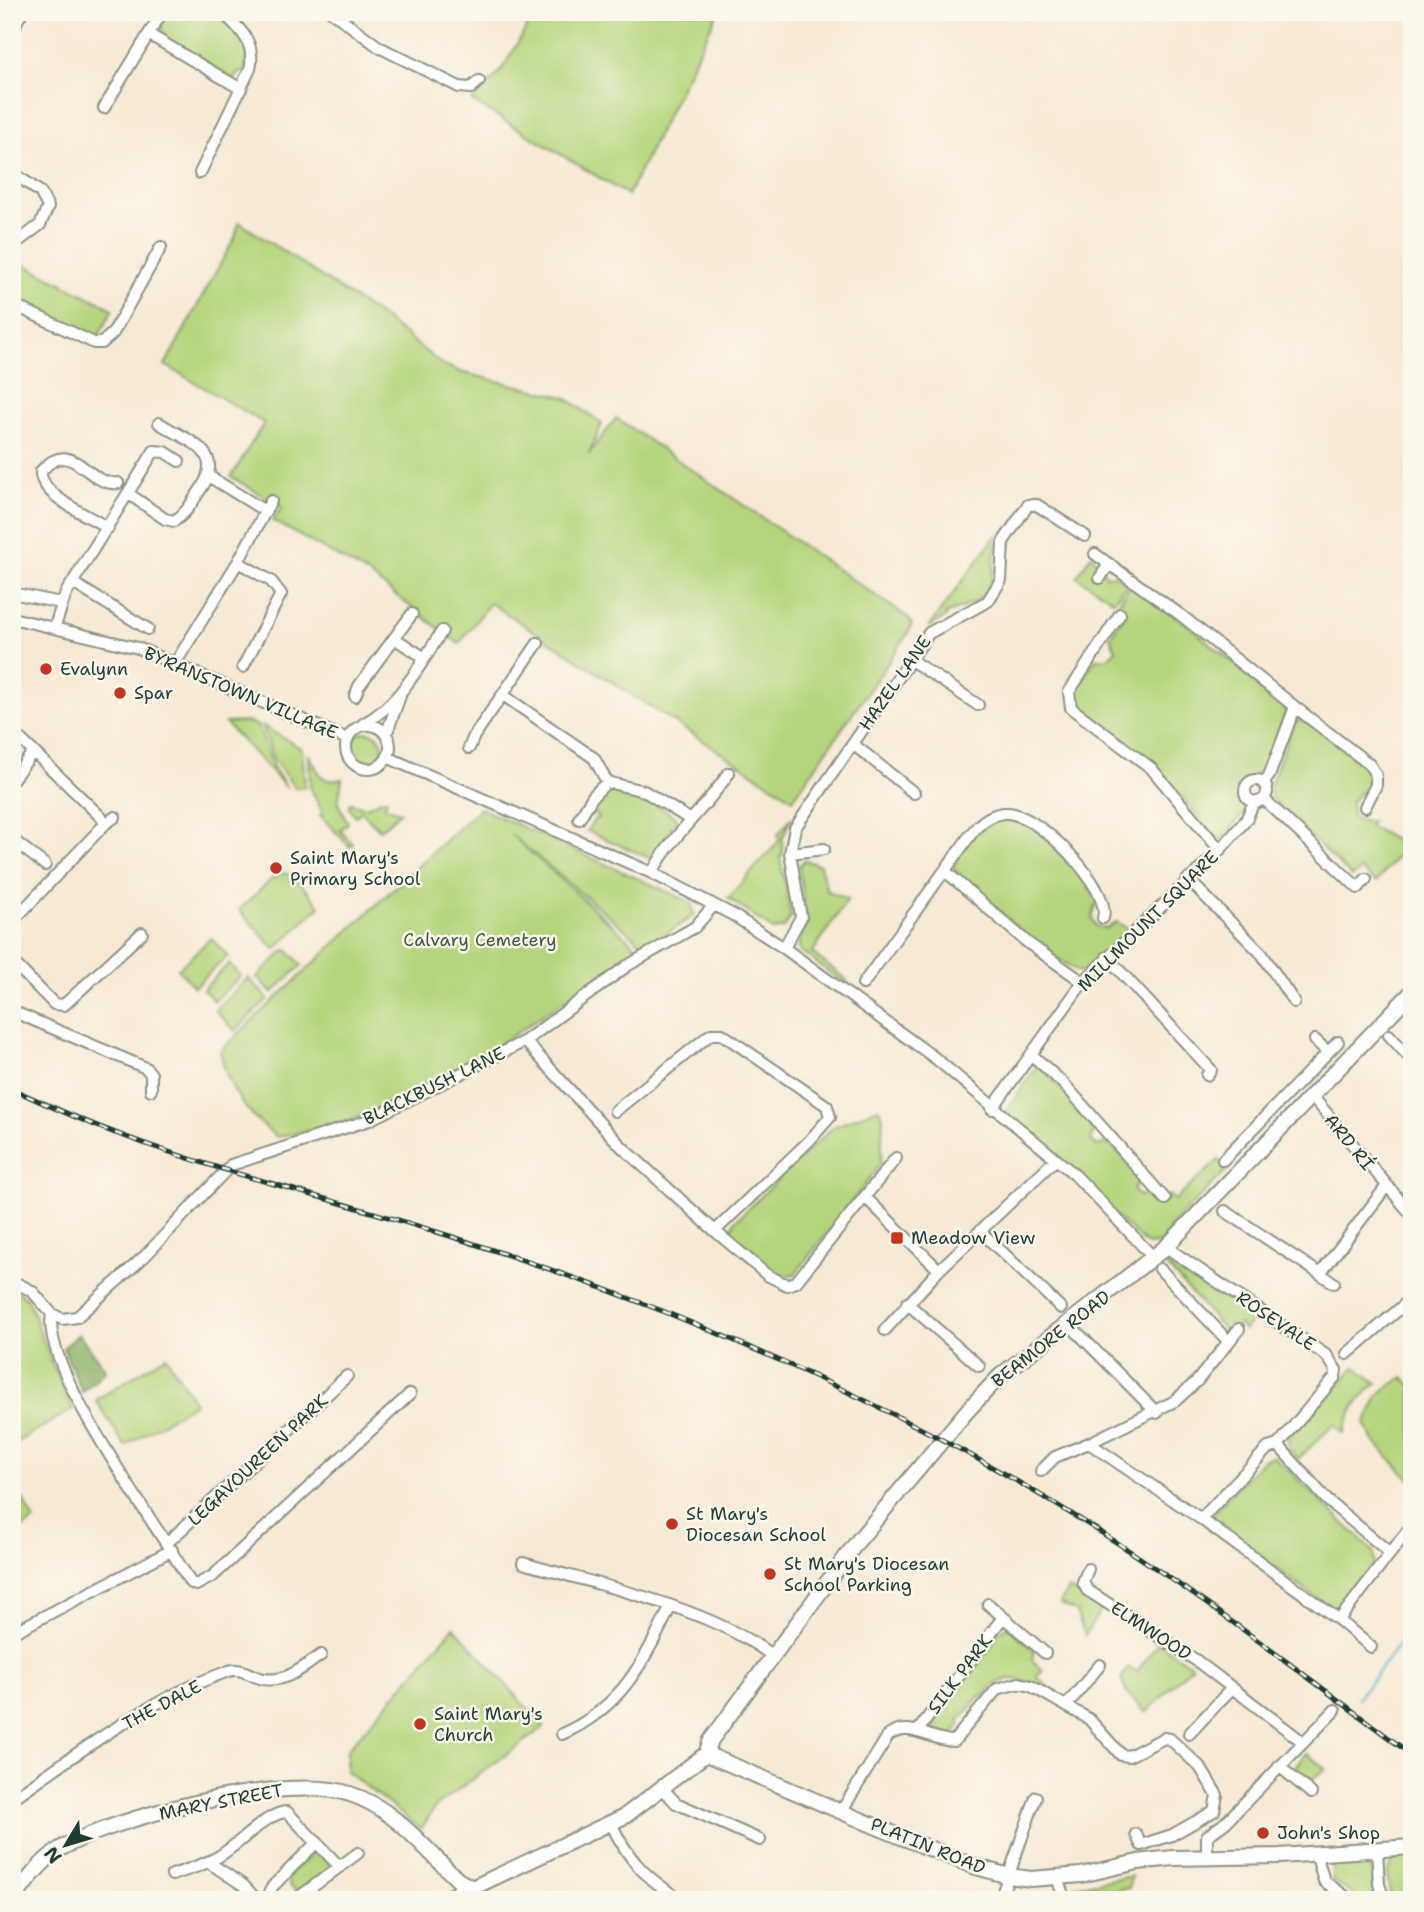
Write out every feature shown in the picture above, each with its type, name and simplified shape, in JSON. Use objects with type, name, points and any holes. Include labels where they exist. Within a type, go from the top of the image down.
[{"type":"main road","name":"BEAMORE ROAD","points":[[706,1754],[711,1740],[857,1542],[950,1430],[1000,1376],[1157,1263],[1166,1247],[1412,992]]},
{"type":"main road","points":[[465,1886],[479,1885],[611,1823],[663,1789],[706,1754]]},
{"type":"main road","name":"PLATIN ROAD","points":[[706,1754],[972,1866],[1009,1877],[1057,1878],[1147,1860],[1412,1847]]},
{"type":"main road","name":"MARY STREET","points":[[13,1900],[44,1862],[75,1842],[132,1821],[191,1805],[236,1795],[301,1787],[337,1790],[372,1804],[465,1886]]},
{"type":"street","points":[[12,30],[22,12]]},
{"type":"street","points":[[104,108],[162,12]]},
{"type":"street","points":[[200,173],[250,69],[253,51],[244,34],[222,12]]},
{"type":"street","points":[[331,12],[379,47],[459,87],[471,88],[479,81]]},
{"type":"street","points":[[150,34],[241,89]]},
{"type":"street","points":[[12,172],[36,187],[48,207],[40,225],[12,246]]},
{"type":"street","points":[[12,304],[94,343],[102,343],[113,333],[161,247]]},
{"type":"street","points":[[129,494],[165,519],[174,521],[183,515],[210,477],[211,460],[205,452],[159,423]]},
{"type":"street","points":[[55,626],[61,603],[154,451],[165,452],[179,461]]},
{"type":"street","points":[[108,528],[51,493],[42,483],[41,471],[52,460],[68,458],[109,483],[118,483]]},
{"type":"street","points":[[176,662],[238,562],[268,506],[210,477]]},
{"type":"street","name":"HAZEL LANE","points":[[784,948],[801,918],[790,853],[795,828],[911,660],[938,626],[980,608],[988,601],[1001,580],[1003,542],[1023,509],[1037,505],[1085,536]]},
{"type":"street","points":[[1095,554],[1182,616],[1371,768],[1376,785],[1365,807]]},
{"type":"street","points":[[238,562],[271,581],[281,594],[243,667]]},
{"type":"street","points":[[1100,578],[1109,564]]},
{"type":"street","points":[[73,583],[148,629]]},
{"type":"street","points":[[12,593],[61,603]]},
{"type":"street","points":[[355,696],[359,686],[412,614]]},
{"type":"street","points":[[1120,614],[1069,692],[1071,708],[1151,768],[1220,850]]},
{"type":"street","name":"BYRANSTOWN VILLAGE","points":[[12,618],[55,626],[138,648],[176,662],[347,738]]},
{"type":"street","points":[[360,726],[375,726],[386,735],[390,746],[387,757],[377,767],[357,766],[346,751],[347,738],[360,726],[381,713],[400,693],[442,631]]},
{"type":"street","points":[[394,638],[425,658]]},
{"type":"street","points":[[469,748],[538,643]]},
{"type":"street","points":[[1099,646],[1111,653]]},
{"type":"street","points":[[911,660],[978,705]]},
{"type":"street","points":[[386,735],[400,693]]},
{"type":"street","points":[[503,695],[593,758],[607,782],[644,791],[691,820]]},
{"type":"street","name":"MILLMOUNT SQUARE","points":[[992,1109],[1083,982],[1220,850],[1246,820],[1259,800],[1246,794],[1247,787],[1255,781],[1262,783],[1269,776],[1295,707]]},
{"type":"street","points":[[12,731],[102,818],[105,824]]},
{"type":"street","points":[[853,744],[915,793]]},
{"type":"street","points":[[12,780],[33,752]]},
{"type":"street","points":[[387,757],[652,873],[784,948],[919,1045],[1091,1191],[1229,1342]]},
{"type":"street","points":[[652,873],[680,830],[708,804],[729,773]]},
{"type":"street","points":[[579,820],[593,796],[607,782]]},
{"type":"street","points":[[1262,783],[1267,790],[1259,800],[1358,888],[1366,879]]},
{"type":"street","points":[[863,984],[977,826],[993,816],[1011,813],[1042,831],[1074,859],[1103,902],[1103,918]]},
{"type":"street","points":[[12,922],[105,824],[115,817]]},
{"type":"street","points":[[12,839],[45,865]]},
{"type":"street","points":[[790,853],[824,849]]},
{"type":"street","points":[[945,871],[1028,943],[1083,982]]},
{"type":"street","points":[[1188,879],[1284,973],[1294,1002]]},
{"type":"street","name":"BLACKBUSH LANE","points":[[52,1314],[69,1319],[85,1313],[232,1165],[369,1120],[525,1041],[627,966],[695,928],[713,908]]},
{"type":"street","points":[[12,961],[54,1004],[64,1005],[142,933]]},
{"type":"street","points":[[1107,957],[1147,997],[1211,1070],[1207,1075]]},
{"type":"street","points":[[12,1011],[146,1068],[151,1074],[151,1090]]},
{"type":"street","points":[[615,1111],[711,1034],[722,1034],[827,1106],[830,1116],[809,1141],[715,1231]]},
{"type":"street","points":[[1389,1035],[1412,1060]]},
{"type":"street","points":[[1315,1040],[1328,1052]]},
{"type":"street","points":[[525,1041],[620,1145],[767,1275],[787,1285],[796,1282],[896,1158]]},
{"type":"street","points":[[1223,1160],[1338,1042]]},
{"type":"street","points":[[1032,1055],[1065,1085],[1148,1183],[1165,1199]]},
{"type":"street","name":"ARD RÍ","points":[[1312,1096],[1412,1215]]},
{"type":"street","points":[[1096,1141],[1106,1133]]},
{"type":"street","points":[[1235,1148],[1250,1162]]},
{"type":"street","points":[[885,1331],[939,1270],[1055,1160]]},
{"type":"street","points":[[1139,1191],[1148,1183]]},
{"type":"street","name":"ARD RÍ","points":[[1320,1274],[1386,1187]]},
{"type":"street","points":[[866,1198],[939,1270]]},
{"type":"street","points":[[1225,1211],[1334,1283]]},
{"type":"street","points":[[980,1231],[1061,1308]]},
{"type":"street","name":"ROSEVALE","points":[[1166,1247],[1333,1362],[1336,1370],[1331,1384],[1285,1432],[1278,1444],[1268,1448],[1201,1519]]},
{"type":"street","points":[[12,1281],[32,1291],[52,1314],[53,1342],[67,1377],[137,1498],[170,1546],[190,1582],[196,1585],[205,1583],[410,1394]]},
{"type":"street","points":[[1347,1354],[1412,1298]]},
{"type":"street","points":[[907,1303],[979,1366]]},
{"type":"street","points":[[1069,1324],[1157,1413]]},
{"type":"street","name":"ROSEVALE","points":[[1041,1471],[1055,1457],[1157,1413],[1186,1392],[1239,1329]]},
{"type":"street","name":"LEGAVOUREEN PARK","points":[[14,1632],[170,1546],[347,1376]]},
{"type":"street","points":[[1089,1443],[1201,1519],[1339,1620],[1371,1647]]},
{"type":"street","points":[[1278,1444],[1327,1500],[1390,1553]]},
{"type":"street","points":[[1339,1620],[1412,1525]]},
{"type":"street","points":[[523,1563],[670,1608],[741,1634],[774,1657]]},
{"type":"street","name":"ELMWOOD","points":[[1088,1569],[1083,1582],[1087,1590],[1197,1661],[1303,1742]]},
{"type":"street","name":"SILK PARK","points":[[989,1604],[1045,1653]]},
{"type":"street","points":[[562,1734],[583,1724],[613,1702],[657,1635],[670,1608]]},
{"type":"street","name":"SILK PARK","points":[[917,1731],[1003,1617]]},
{"type":"street","name":"THE DALE","points":[[12,1799],[123,1726],[207,1681],[232,1670],[242,1670],[263,1679],[277,1679],[297,1672],[321,1654]]},
{"type":"street","points":[[1066,1706],[1100,1665]]},
{"type":"street","name":"SILK PARK","points":[[842,1810],[888,1736],[904,1729],[917,1731],[941,1741],[954,1741],[997,1689],[1008,1684],[1031,1686],[1089,1719],[1121,1755],[1129,1756],[1157,1738],[1170,1739],[1200,1767],[1217,1795],[1214,1811],[1172,1835],[1141,1845],[1136,1834]]},
{"type":"street","points":[[1189,1734],[1232,1688]]},
{"type":"street","points":[[1208,1857],[1208,1836],[1225,1823],[1335,1710]]},
{"type":"street","points":[[1279,1766],[1311,1793]]},
{"type":"street","points":[[663,1789],[676,1803],[760,1840]]},
{"type":"street","points":[[1000,1900],[1036,1797]]},
{"type":"street","points":[[172,1875],[208,1862],[236,1846],[278,1812],[287,1812],[341,1867]]},
{"type":"street","points":[[611,1823],[636,1866],[668,1896],[680,1900]]},
{"type":"street","points":[[265,1900],[273,1886],[317,1842]]},
{"type":"street","points":[[1377,1849],[1379,1884],[1384,1900]]},
{"type":"street","points":[[295,1900],[358,1853]]},
{"type":"street","points":[[1316,1853],[1324,1881],[1350,1900]]},
{"type":"street","points":[[208,1862],[243,1885],[257,1900]]},
{"type":"street","points":[[1057,1878],[1065,1900]]},
{"type":"street","points":[[442,1900],[465,1886]]},
{"type":"green space","points":[[168,12],[215,12],[238,34],[249,52],[244,72],[238,73],[234,80],[167,40],[161,27]]},
{"type":"green space","points":[[536,12],[718,12],[628,195],[472,101],[501,71]]},
{"type":"green space","points":[[239,222],[385,319],[440,363],[460,372],[565,397],[602,424],[588,455],[616,418],[907,617],[912,624],[908,634],[793,799],[490,603],[459,644],[367,573],[273,521],[282,507],[231,477],[264,423],[165,365],[235,237]]},
{"type":"green space","points":[[13,259],[113,309],[97,339],[12,299]]},
{"type":"green space","points":[[997,534],[993,575],[985,594],[977,601],[946,613],[947,616],[928,628]]},
{"type":"green space","points":[[1091,555],[1106,576],[1115,575],[1127,583],[1114,601],[1077,577]]},
{"type":"green space","points":[[1130,585],[1185,623],[1279,700],[1286,710],[1266,768],[1248,779],[1242,788],[1246,810],[1222,839],[1218,840],[1156,767],[1074,703],[1073,693],[1096,659],[1108,658],[1116,650],[1110,637],[1125,613],[1117,606]]},
{"type":"green space","points":[[1302,720],[1345,749],[1371,779],[1372,787],[1351,802],[1352,816],[1361,821],[1371,821],[1369,826],[1406,846],[1376,882],[1361,870],[1352,877],[1271,798],[1270,786],[1293,723]]},
{"type":"green space","points":[[248,722],[258,726],[273,767],[287,788],[225,723]]},
{"type":"green space","points":[[263,726],[302,749],[305,787],[296,789],[273,759]]},
{"type":"green space","points":[[367,732],[379,736],[383,748],[379,760],[367,764],[355,760],[351,748],[355,736]]},
{"type":"green space","points":[[309,756],[321,776],[328,780],[342,779],[338,803],[348,823],[340,830],[353,844],[350,847],[320,815],[323,813],[310,788]]},
{"type":"green space","points":[[605,791],[641,795],[677,818],[654,856],[649,858],[587,831],[595,819],[599,818],[596,814],[590,814],[590,807]]},
{"type":"green space","points":[[387,800],[385,807],[400,812],[380,830],[361,811],[356,816],[349,808],[350,803],[365,807]]},
{"type":"green space","name":"Calvary Cemetery","points":[[480,808],[686,900],[692,905],[694,915],[649,946],[644,945],[510,834],[639,949],[495,1048],[379,1110],[340,1124],[277,1137],[256,1119],[240,1100],[223,1065],[220,1051]]},
{"type":"green space","points":[[792,817],[782,839],[783,854],[780,857],[791,917],[784,928],[773,930],[728,898],[775,846],[779,840],[778,834]]},
{"type":"green space","points":[[1009,817],[1036,830],[1060,851],[1080,875],[1098,899],[1092,918],[1096,926],[1106,929],[1116,922],[1130,930],[1083,972],[1077,971],[1034,943],[953,869],[961,851],[974,835],[990,823]]},
{"type":"green space","points":[[804,860],[820,865],[827,891],[848,899],[812,953],[847,980],[846,983],[868,1001],[799,950],[799,939],[806,924],[799,866]]},
{"type":"green space","points":[[283,873],[294,876],[320,906],[275,949],[239,910],[275,876]]},
{"type":"green space","points":[[211,938],[228,956],[194,987],[178,969]]},
{"type":"green space","points":[[286,949],[302,965],[272,993],[257,977]]},
{"type":"green space","points":[[229,964],[241,976],[214,1001],[203,989]]},
{"type":"green space","points":[[248,978],[268,999],[235,1031],[215,1010]]},
{"type":"green space","points":[[1038,1064],[1095,1127],[1091,1140],[1097,1146],[1105,1143],[1110,1145],[1130,1165],[1139,1182],[1133,1190],[1139,1196],[1150,1191],[1162,1202],[1169,1195],[1175,1200],[1219,1160],[1227,1170],[1169,1228],[1173,1232],[1159,1244],[1147,1245],[1004,1114]]},
{"type":"green space","points":[[878,1108],[883,1118],[881,1164],[795,1274],[779,1276],[736,1239],[731,1231],[734,1222],[833,1127]]},
{"type":"green space","points":[[1162,1261],[1176,1262],[1257,1315],[1244,1330],[1239,1324],[1229,1335]]},
{"type":"green space","points":[[12,1288],[28,1299],[73,1409],[12,1445]]},
{"type":"green space","points":[[79,1334],[106,1370],[82,1392],[63,1348]]},
{"type":"green space","points":[[166,1356],[195,1403],[125,1446],[96,1400]]},
{"type":"green space","points":[[1355,1367],[1377,1383],[1356,1405],[1344,1433],[1334,1424],[1298,1459],[1288,1448],[1288,1437]]},
{"type":"green space","points":[[1403,1377],[1412,1386],[1412,1482],[1374,1441],[1365,1424],[1379,1394]]},
{"type":"green space","points":[[1273,1456],[1374,1552],[1374,1565],[1335,1608],[1325,1605],[1229,1533],[1222,1522],[1218,1525],[1213,1513],[1263,1460]]},
{"type":"green space","points":[[12,1478],[34,1521],[12,1534]]},
{"type":"green space","points":[[1068,1589],[1102,1608],[1085,1635],[1076,1612],[1060,1603]]},
{"type":"green space","points":[[1007,1626],[1034,1650],[1032,1660],[1043,1670],[1037,1677],[1056,1695],[1026,1682],[1009,1679],[992,1687],[983,1697],[980,1695],[959,1721],[961,1724],[952,1736],[936,1733],[933,1726],[941,1709],[944,1710],[965,1683],[962,1680],[966,1675],[969,1677],[995,1641],[993,1638]]},
{"type":"green space","points":[[454,1627],[544,1727],[436,1806],[421,1829],[346,1771],[347,1750]]},
{"type":"green space","points":[[1158,1643],[1192,1666],[1146,1713],[1127,1693],[1121,1679],[1128,1667],[1137,1672]]},
{"type":"green space","points":[[1306,1753],[1326,1769],[1308,1782],[1295,1767]]},
{"type":"green space","points":[[317,1850],[329,1861],[329,1870],[299,1892],[290,1886],[287,1877]]},
{"type":"green space","points":[[1399,1856],[1412,1856],[1412,1900],[1391,1899],[1388,1870]]},
{"type":"green space","points":[[1363,1860],[1371,1868],[1376,1900],[1360,1900],[1332,1880],[1332,1861]]},
{"type":"green space","points":[[1131,1876],[1129,1888],[1118,1889],[1116,1900],[1076,1900],[1070,1893],[1075,1886]]},
{"type":"waterway","points":[[1358,1698],[1412,1627]]},
{"type":"railway","points":[[12,1089],[93,1125],[155,1147],[432,1230],[566,1275],[724,1336],[841,1389],[955,1446],[1119,1544],[1231,1621],[1412,1755]]},
{"type":"place","name":"Evalynn","points":[[46,669]]},
{"type":"place","name":"Spar","points":[[120,693]]},
{"type":"place","name":"Saint Mary's Primary School","points":[[276,868]]},
{"type":"place","name":"Meadow View","points":[[897,1238]]},
{"type":"place","name":"St Mary's Diocesan School","points":[[672,1524]]},
{"type":"place","name":"St Mary's Diocesan School Parking","points":[[770,1574]]},
{"type":"place","name":"Saint Mary's Church","points":[[420,1724]]},
{"type":"place","name":"John's Shop","points":[[1263,1833]]}]
